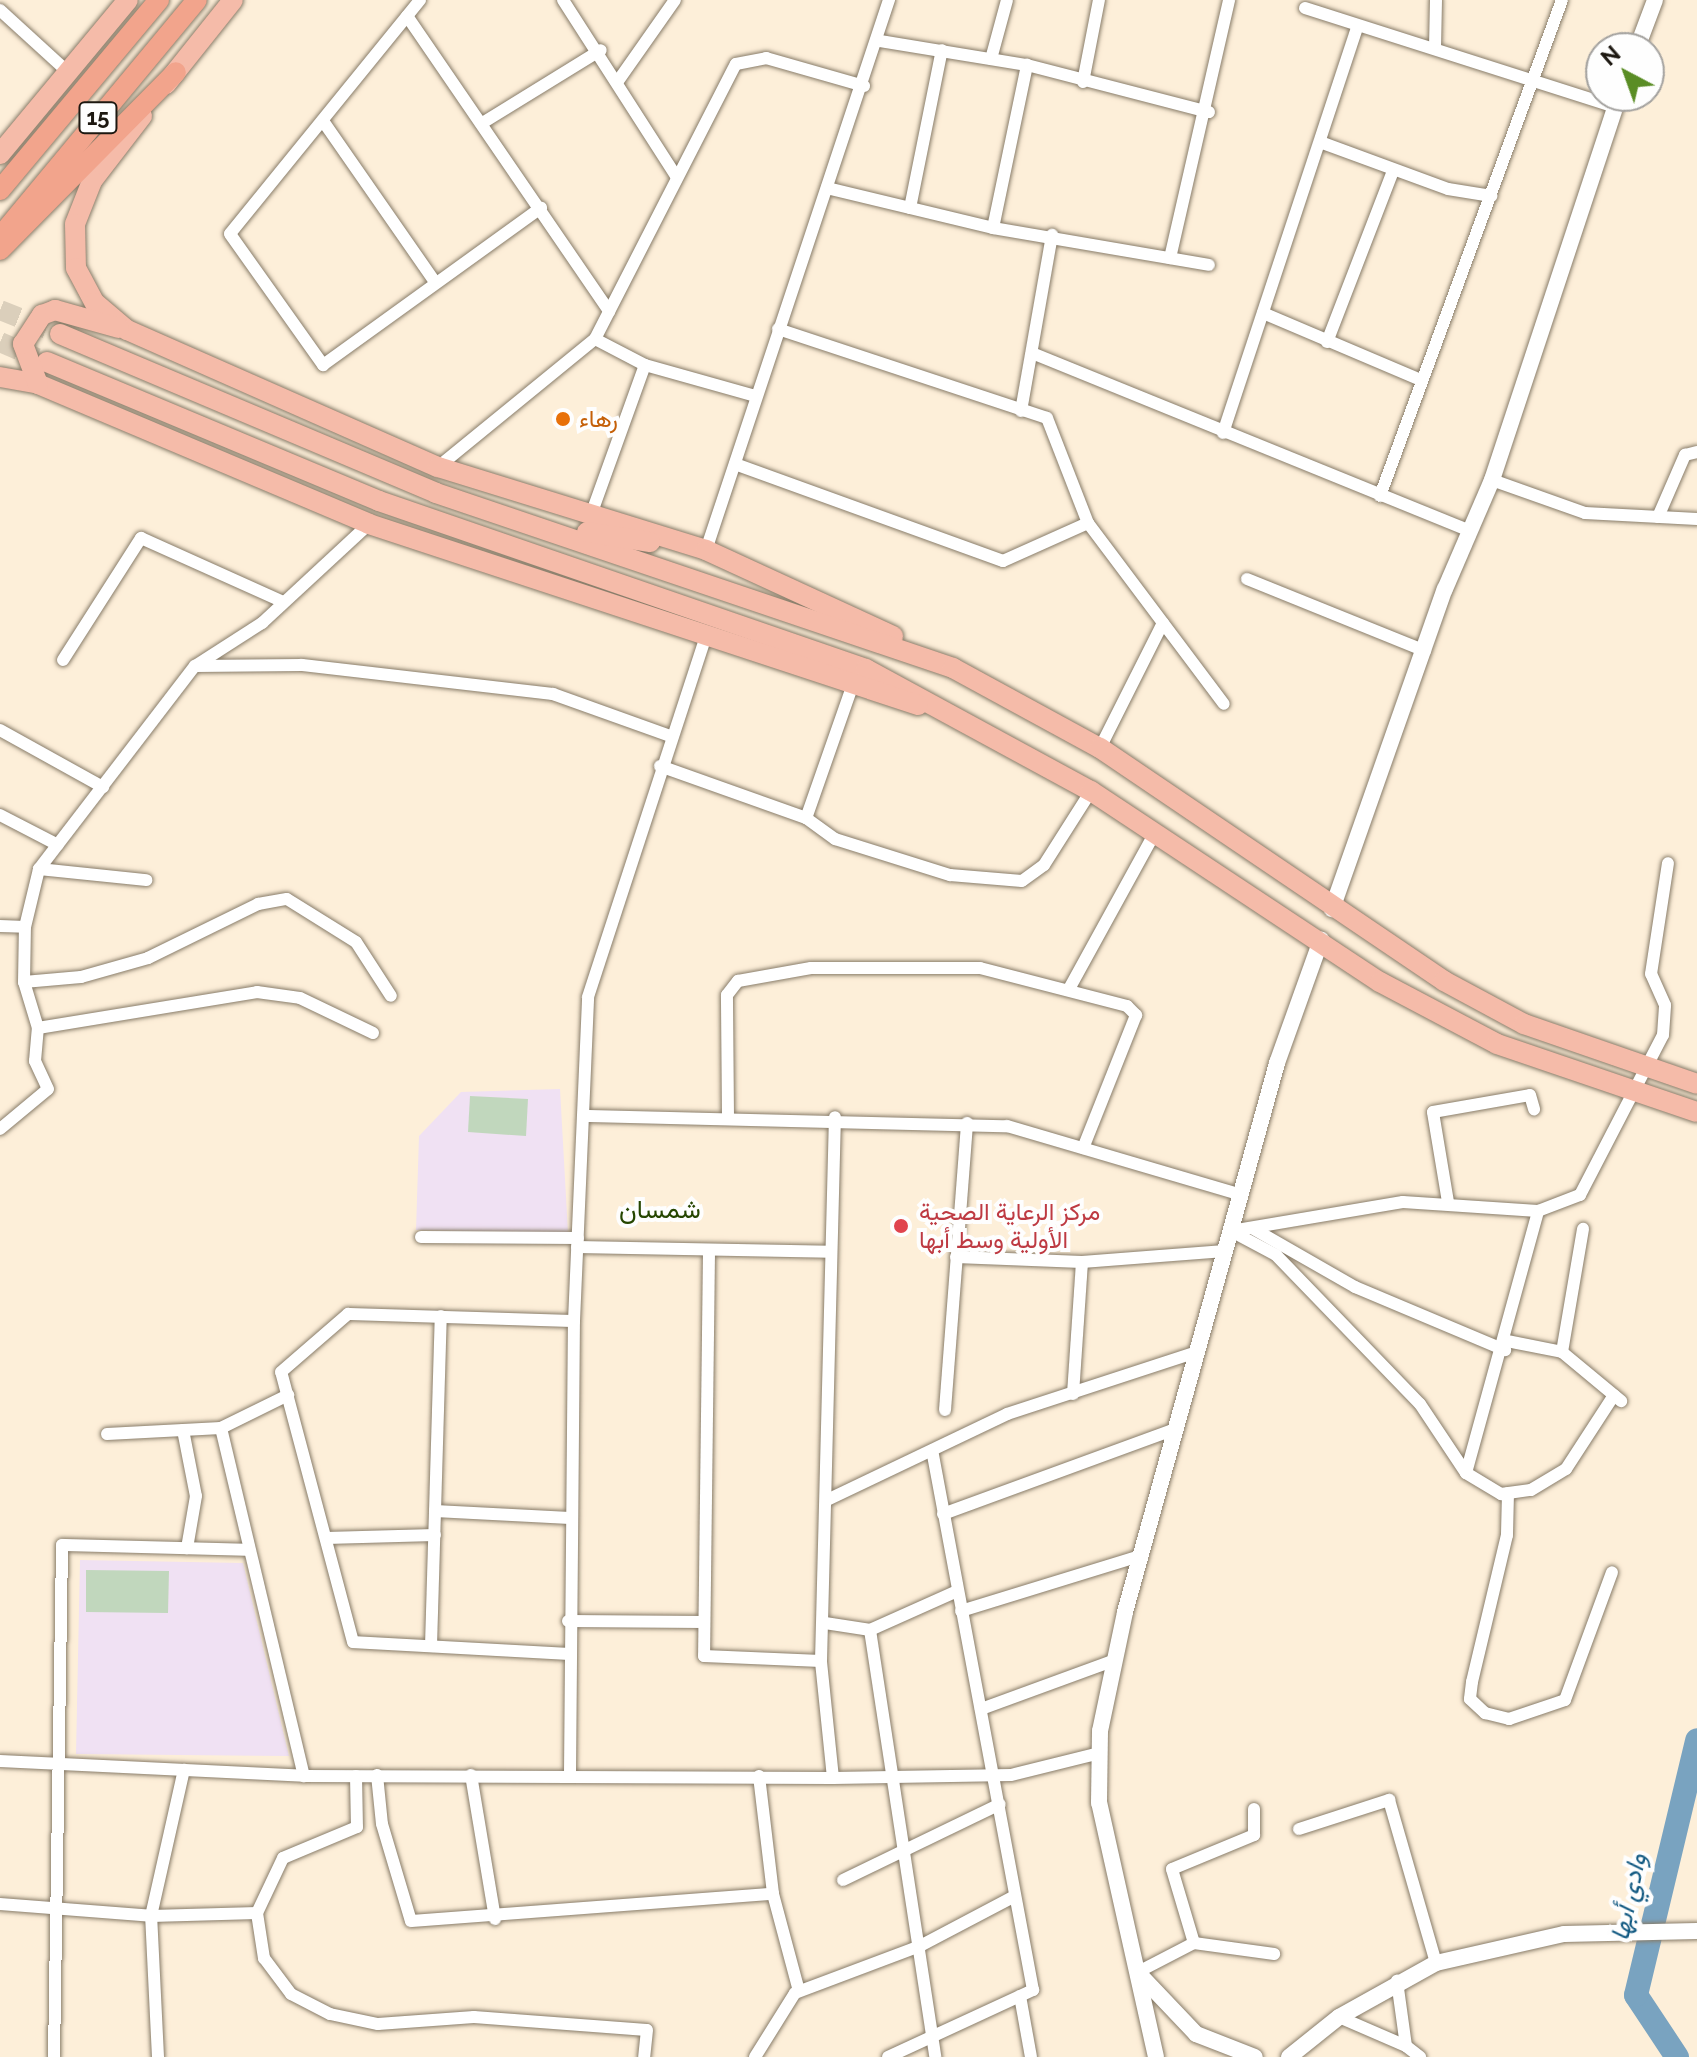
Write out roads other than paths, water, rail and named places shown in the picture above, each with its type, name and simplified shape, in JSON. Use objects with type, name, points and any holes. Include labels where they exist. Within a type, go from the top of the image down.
[{"type":"highway","name":"15","points":[[0,190],[159,0]]},
{"type":"highway","name":"15","points":[[0,237],[197,0]]},
{"type":"highway","points":[[0,250],[176,72]]},
{"type":"highway","points":[[0,178],[62,115]]},
{"type":"main road","points":[[0,154],[128,0]]},
{"type":"main road","points":[[127,330],[95,303],[76,268],[75,224],[92,181],[233,0]]},
{"type":"main road","points":[[38,384],[23,344],[42,315],[55,310],[127,330],[438,467],[592,512],[706,550],[953,668],[1100,748],[1332,909],[1524,1024],[1697,1084]]},
{"type":"main road","points":[[60,334],[436,493],[953,668]]},
{"type":"main road","points":[[47,362],[379,501],[866,669],[956,715],[1091,791],[1321,940],[1497,1044],[1697,1112]]},
{"type":"main road","points":[[0,377],[38,384],[369,524],[852,687],[956,715]]},
{"type":"main road","points":[[530,524],[706,550]]},
{"type":"main road","points":[[513,547],[644,616]]},
{"type":"street","points":[[420,0],[230,234],[323,365],[541,208]]},
{"type":"street","points":[[563,0],[601,50],[676,176]]},
{"type":"street","points":[[618,81],[675,0]]},
{"type":"street","points":[[706,550],[735,464],[752,395],[880,41],[889,0]]},
{"type":"street","points":[[991,59],[1007,0]]},
{"type":"street","points":[[1083,82],[1099,0]]},
{"type":"street","points":[[1170,258],[1209,112],[1229,0]]},
{"type":"street","points":[[1435,48],[1436,0]]},
{"type":"street","points":[[1380,496],[1562,0]]},
{"type":"street","points":[[1643,32],[1655,0]]},
{"type":"street","points":[[1305,8],[1357,27],[1585,93]]},
{"type":"street","points":[[0,10],[68,72]]},
{"type":"street","points":[[407,16],[484,122],[609,311]]},
{"type":"street","points":[[1223,433],[1357,27]]},
{"type":"street","points":[[880,41],[1027,65],[1083,82],[1209,112]]},
{"type":"street","points":[[484,122],[601,50]]},
{"type":"street","points":[[910,208],[942,50]]},
{"type":"street","points":[[438,467],[595,339],[736,64],[766,58],[864,86]]},
{"type":"street","points":[[993,228],[1027,65]]},
{"type":"street","points":[[1332,909],[1467,530],[1492,480],[1613,112]]},
{"type":"street","points":[[323,121],[435,282]]},
{"type":"street","points":[[1320,142],[1393,171],[1491,196]]},
{"type":"street","points":[[1327,342],[1393,171]]},
{"type":"street","points":[[827,188],[993,228],[1052,235],[1209,265]]},
{"type":"street","points":[[1021,411],[1052,235]]},
{"type":"street","points":[[1263,313],[1421,380]]},
{"type":"street","points":[[778,329],[1047,418],[1088,523],[1224,704]]},
{"type":"street","points":[[595,339],[645,365],[752,395]]},
{"type":"street","points":[[1032,353],[1467,530]]},
{"type":"street","points":[[592,512],[645,365]]},
{"type":"street","points":[[1658,517],[1685,455],[1697,452]]},
{"type":"street","points":[[735,464],[1003,561],[1088,523]]},
{"type":"street","points":[[1492,480],[1585,513],[1697,519]]},
{"type":"street","points":[[0,1129],[48,1089],[35,1061],[38,1028],[24,982],[25,927],[39,869],[195,666],[262,623],[281,601],[369,524]]},
{"type":"street","points":[[63,660],[141,538],[281,601]]},
{"type":"street","points":[[1247,579],[1425,651]]},
{"type":"street","points":[[1100,748],[1163,623]]},
{"type":"street","points":[[570,1774],[568,1621],[574,1321],[588,997],[660,766],[705,638]]},
{"type":"street","points":[[195,666],[342,668],[553,694],[670,736]]},
{"type":"street","points":[[806,818],[852,687]]},
{"type":"street","points":[[0,730],[103,787]]},
{"type":"street","points":[[660,766],[806,818],[835,839],[888,859],[950,875],[1022,881],[1044,865],[1091,791]]},
{"type":"street","points":[[0,815],[58,845]]},
{"type":"street","points":[[1069,989],[1156,831]]},
{"type":"street","points":[[1231,1231],[1342,1208],[1448,1202],[1538,1211],[1580,1195],[1637,1091],[1663,1035],[1665,1005],[1651,974],[1668,863]]},
{"type":"street","points":[[39,869],[146,880]]},
{"type":"street","points":[[24,982],[81,977],[148,958],[258,904],[287,899],[356,942],[391,996]]},
{"type":"street","points":[[0,926],[25,927]]},
{"type":"street","points":[[1156,2057],[1099,1803],[1100,1753],[1115,1660],[1175,1429],[1241,1195],[1321,940]]},
{"type":"street","points":[[728,1117],[727,995],[754,974],[886,964],[980,968],[1069,989],[1136,1015],[1083,1148]]},
{"type":"street","points":[[38,1028],[257,992],[300,998],[373,1033]]},
{"type":"street","points":[[1448,1202],[1433,1112],[1530,1095],[1534,1109]]},
{"type":"street","points":[[585,1116],[835,1117],[967,1123],[1083,1148],[1241,1195]]},
{"type":"street","points":[[833,1778],[821,1661],[825,1623],[835,1117]]},
{"type":"street","points":[[945,1410],[967,1123]]},
{"type":"street","points":[[1466,1473],[1506,1346],[1538,1211]]},
{"type":"street","points":[[1231,1231],[1276,1255],[1397,1378],[1466,1473],[1508,1493],[1531,1490],[1566,1469],[1618,1398],[1562,1352],[1506,1346],[1355,1287],[1252,1228]]},
{"type":"street","points":[[1562,1352],[1583,1229]]},
{"type":"street","points":[[421,1237],[578,1242],[709,1252],[830,1252]]},
{"type":"street","points":[[956,1257],[1082,1262],[1225,1251]]},
{"type":"street","points":[[709,1252],[704,1656],[821,1661]]},
{"type":"street","points":[[1073,1394],[1082,1262]]},
{"type":"street","points":[[568,1654],[353,1642],[281,1372],[348,1314],[574,1321]]},
{"type":"street","points":[[431,1646],[441,1316]]},
{"type":"street","points":[[827,1500],[932,1450],[1073,1394],[1197,1352]]},
{"type":"street","points":[[107,1434],[221,1428],[288,1395]]},
{"type":"street","points":[[221,1428],[304,1776]]},
{"type":"street","points":[[943,1514],[1175,1429]]},
{"type":"street","points":[[183,1430],[196,1496],[187,1548]]},
{"type":"street","points":[[888,2057],[932,2032],[1033,1990],[996,1775],[957,1591],[932,1450]]},
{"type":"street","points":[[1508,1493],[1507,1535],[1470,1699],[1485,1713],[1509,1719],[1565,1700],[1612,1572]]},
{"type":"street","points":[[435,1511],[570,1518]]},
{"type":"street","points":[[326,1538],[435,1535]]},
{"type":"street","points":[[54,2057],[62,1545],[249,1550]]},
{"type":"street","points":[[961,1611],[1143,1555]]},
{"type":"street","points":[[825,1623],[870,1630],[957,1591]]},
{"type":"street","points":[[568,1621],[704,1622]]},
{"type":"street","points":[[870,1630],[898,1776],[935,2057]]},
{"type":"street","points":[[981,1709],[1115,1660]]},
{"type":"street","points":[[0,1761],[304,1776],[570,1774],[833,1778],[996,1775],[1100,1753]]},
{"type":"street","points":[[158,2057],[151,1916],[184,1770]]},
{"type":"street","points":[[377,1775],[382,1824],[411,1921],[495,1919],[773,1894]]},
{"type":"street","points":[[471,1775],[495,1919]]},
{"type":"street","points":[[356,1776],[357,1827],[283,1858],[257,1913],[264,1958],[291,1994],[330,2014],[378,2024],[474,2017],[647,2030],[644,2057]]},
{"type":"street","points":[[759,1776],[773,1894],[799,1991]]},
{"type":"street","points":[[1299,1829],[1389,1800],[1436,1963]]},
{"type":"street","points":[[843,1880],[1000,1804]]},
{"type":"street","points":[[1194,1943],[1172,1869],[1254,1835],[1254,1809]]},
{"type":"street","points":[[755,2057],[799,1991],[920,1946],[1015,1896]]},
{"type":"street","points":[[0,1904],[151,1916],[257,1913]]},
{"type":"street","points":[[1289,2057],[1339,2017],[1397,1981],[1436,1963],[1517,1942],[1623,1929],[1694,1931]]},
{"type":"street","points":[[1138,1972],[1194,1943],[1274,1954]]},
{"type":"street","points":[[1138,1972],[1196,2034],[1255,2057]]},
{"type":"street","points":[[1397,1981],[1406,2046]]},
{"type":"street","points":[[1020,1996],[1031,2057]]},
{"type":"street","points":[[1339,2017],[1406,2046],[1420,2057]]},
{"type":"waterway","name":"وادي أبها","points":[[1677,2057],[1636,1995],[1697,1740]]},
{"type":"tunnel","points":[[0,310],[60,334]]},
{"type":"tunnel","points":[[0,342],[37,358]]},
{"type":"place","name":"رهاء","points":[[563,419]]},
{"type":"place","name":"مركز الرعاية الصحية الأولية وسط أبها","points":[[901,1226]]},
{"type":"district","name":"شمسان","points":[[660,1210]]}]
